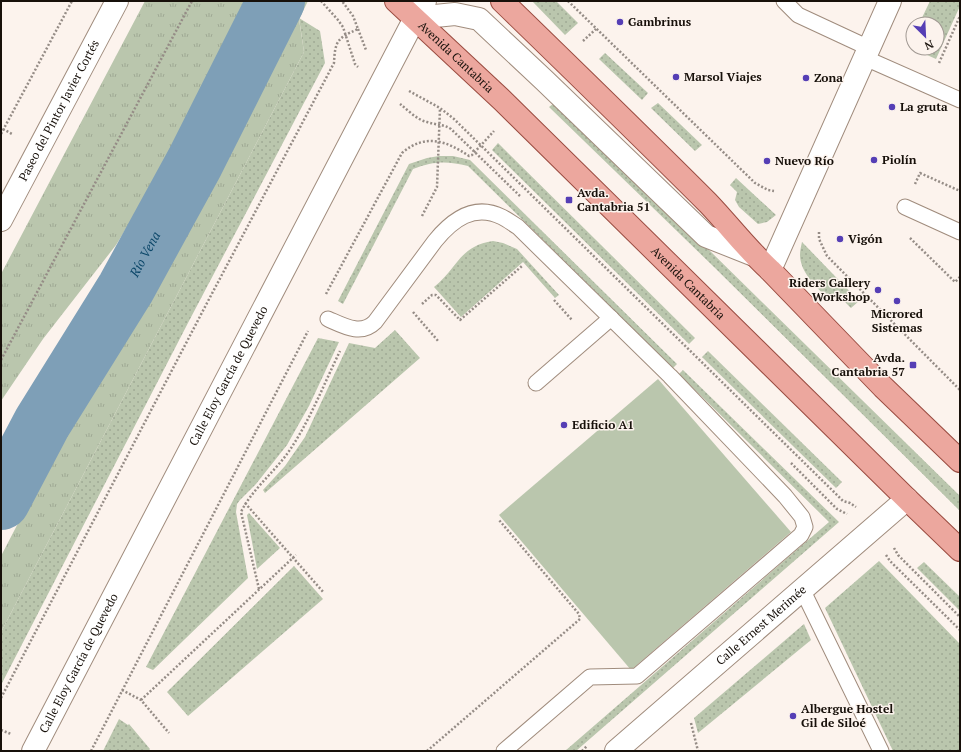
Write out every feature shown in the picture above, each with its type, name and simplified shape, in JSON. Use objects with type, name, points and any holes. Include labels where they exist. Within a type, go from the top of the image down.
[{"type":"main road","name":"Avenida Cantabria","points":[[396,1],[420,10],[502,100],[960,550]]},
{"type":"main road","name":"Avenida Cantabria","points":[[502,1],[727,222],[762,263],[884,387],[960,461]]},
{"type":"street","name":"Paseo del Pintor Javier Cortés","points":[[1,220],[117,1]]},
{"type":"street","points":[[762,263],[867,53],[890,1]]},
{"type":"street","name":"Avenida Cantabria","points":[[420,10],[455,14],[479,19],[706,236],[762,263]]},
{"type":"street","name":"Calle Eloy García de Quevedo","points":[[33,751],[420,10]]},
{"type":"street","name":"Calle Ernest Merimée","points":[[616,751],[907,499]]},
{"type":"lane","points":[[784,1],[798,15],[867,53],[960,100]]},
{"type":"lane","points":[[905,207],[960,232]]},
{"type":"lane","points":[[328,319],[360,330],[367,328],[375,322],[444,229],[469,213],[486,213],[501,216],[518,227],[670,376],[785,496],[802,517],[805,527],[801,535],[637,676],[590,677],[504,751]]},
{"type":"lane","points":[[536,383],[611,318]]},
{"type":"lane","points":[[802,589],[881,751]]},
{"type":"path","points":[[1,134],[72,1]]},
{"type":"path","points":[[1,360],[192,1]]},
{"type":"path","points":[[321,1],[338,20],[346,34],[355,64],[360,70]]},
{"type":"path","points":[[342,1],[352,16],[368,55]]},
{"type":"path","points":[[568,1],[755,183],[768,190],[779,191]]},
{"type":"path","points":[[937,66],[960,16]]},
{"type":"path","points":[[1,698],[334,63],[338,40],[346,34],[358,29]]},
{"type":"path","points":[[411,93],[440,108],[454,119],[833,491],[843,500],[856,507],[876,526],[891,541],[898,555],[960,617]]},
{"type":"path","points":[[439,156],[440,108]]},
{"type":"path","points":[[3,129],[12,134]]},
{"type":"path","points":[[324,299],[402,153],[410,146],[420,142],[439,141],[455,147],[469,156],[475,152]]},
{"type":"path","points":[[819,227],[819,239],[827,256],[960,390]]},
{"type":"path","points":[[407,316],[432,295],[436,294],[460,320],[521,266],[524,266]]},
{"type":"path","points":[[554,299],[572,321],[572,325]]},
{"type":"path","points":[[413,311],[439,342]]},
{"type":"path","points":[[91,751],[308,330]]},
{"type":"path","points":[[259,590],[241,512],[245,503],[276,468],[297,439],[342,346]]},
{"type":"path","points":[[245,503],[324,593]]},
{"type":"path","points":[[427,751],[471,710],[580,619],[579,614],[499,520]]},
{"type":"path","points":[[141,700],[259,590],[292,557],[296,555]]},
{"type":"path","points":[[122,690],[141,700],[169,733]]},
{"type":"green space","points":[[145,1],[245,1],[149,191],[116,245],[43,339],[1,401],[1,274]]},
{"type":"green space","points":[[292,1],[308,1],[299,19],[304,52],[1,632],[1,556],[194,185]]},
{"type":"green space","points":[[532,1],[556,1],[578,23],[565,35]]},
{"type":"green space","points":[[930,1],[960,1],[960,6],[945,39],[945,16],[923,16]]},
{"type":"green space","points":[[299,18],[320,31],[325,63],[189,321],[1,685],[1,632],[304,52]]},
{"type":"green space","points":[[605,53],[648,93],[642,100],[599,59]]},
{"type":"green space","points":[[929,56],[937,56],[936,59]]},
{"type":"green space","points":[[557,101],[960,496],[960,511],[714,267],[549,107]]},
{"type":"green space","points":[[658,103],[702,145],[695,151],[651,108]]},
{"type":"green space","points":[[498,143],[695,338],[689,344],[492,150]]},
{"type":"green space","points":[[439,156],[453,156],[470,160],[677,364],[673,368],[468,166],[460,164],[434,163],[413,169],[343,304],[338,301],[409,164]]},
{"type":"green space","points":[[736,178],[776,215],[767,222],[758,224],[739,207],[735,200],[737,192],[730,185]]},
{"type":"green space","points":[[493,241],[503,243],[517,249],[559,295],[555,298],[523,262],[461,317],[434,287],[466,253],[482,244]]},
{"type":"green space","points":[[802,242],[859,301],[851,308],[839,296],[829,300],[810,280],[801,262],[800,253]]},
{"type":"green space","points":[[395,330],[420,358],[265,493],[263,490],[285,466],[305,437],[349,343],[375,348]]},
{"type":"green space","points":[[318,338],[339,342],[309,406],[287,445],[256,484],[237,504],[236,512],[248,578],[153,670],[146,667]]},
{"type":"green space","points":[[708,351],[842,482],[836,488],[702,357]]},
{"type":"green space","points":[[683,370],[839,522],[576,751],[565,751],[829,522],[679,374]]},
{"type":"green space","points":[[658,379],[791,532],[631,670],[499,515]]},
{"type":"green space","points":[[249,513],[280,548],[257,569],[247,515]]},
{"type":"green space","points":[[879,561],[960,644],[960,751],[893,751],[825,608]]},
{"type":"green space","points":[[924,562],[960,597],[960,611],[917,568]]},
{"type":"green space","points":[[294,566],[323,599],[188,716],[167,692]]},
{"type":"green space","points":[[804,624],[811,640],[698,733],[694,718]]},
{"type":"green space","points":[[119,719],[128,725],[129,724],[150,749],[148,751],[103,751]]},
{"type":"waterway","name":"Río Vena","points":[[1,501],[42,423],[126,288],[195,162],[276,1]]},
{"type":"place","name":"Gambrinus","points":[[620,22]]},
{"type":"place","name":"Marsol Viajes","points":[[676,77]]},
{"type":"place","name":"Zona","points":[[806,78]]},
{"type":"place","name":"La gruta","points":[[892,107]]},
{"type":"place","name":"Piolín","points":[[874,160]]},
{"type":"place","name":"Nuevo Río","points":[[767,161]]},
{"type":"place","name":"Avda. Cantabria 51","points":[[569,200]]},
{"type":"place","name":"Vigón","points":[[840,239]]},
{"type":"place","name":"Riders Gallery Workshop","points":[[878,290]]},
{"type":"place","name":"Microred Sistemas","points":[[897,301]]},
{"type":"place","name":"Avda. Cantabria 57","points":[[913,365]]},
{"type":"place","name":"Edificio A1","points":[[564,425]]},
{"type":"place","name":"Albergue Hostel Gil de Siloé","points":[[793,716]]}]
